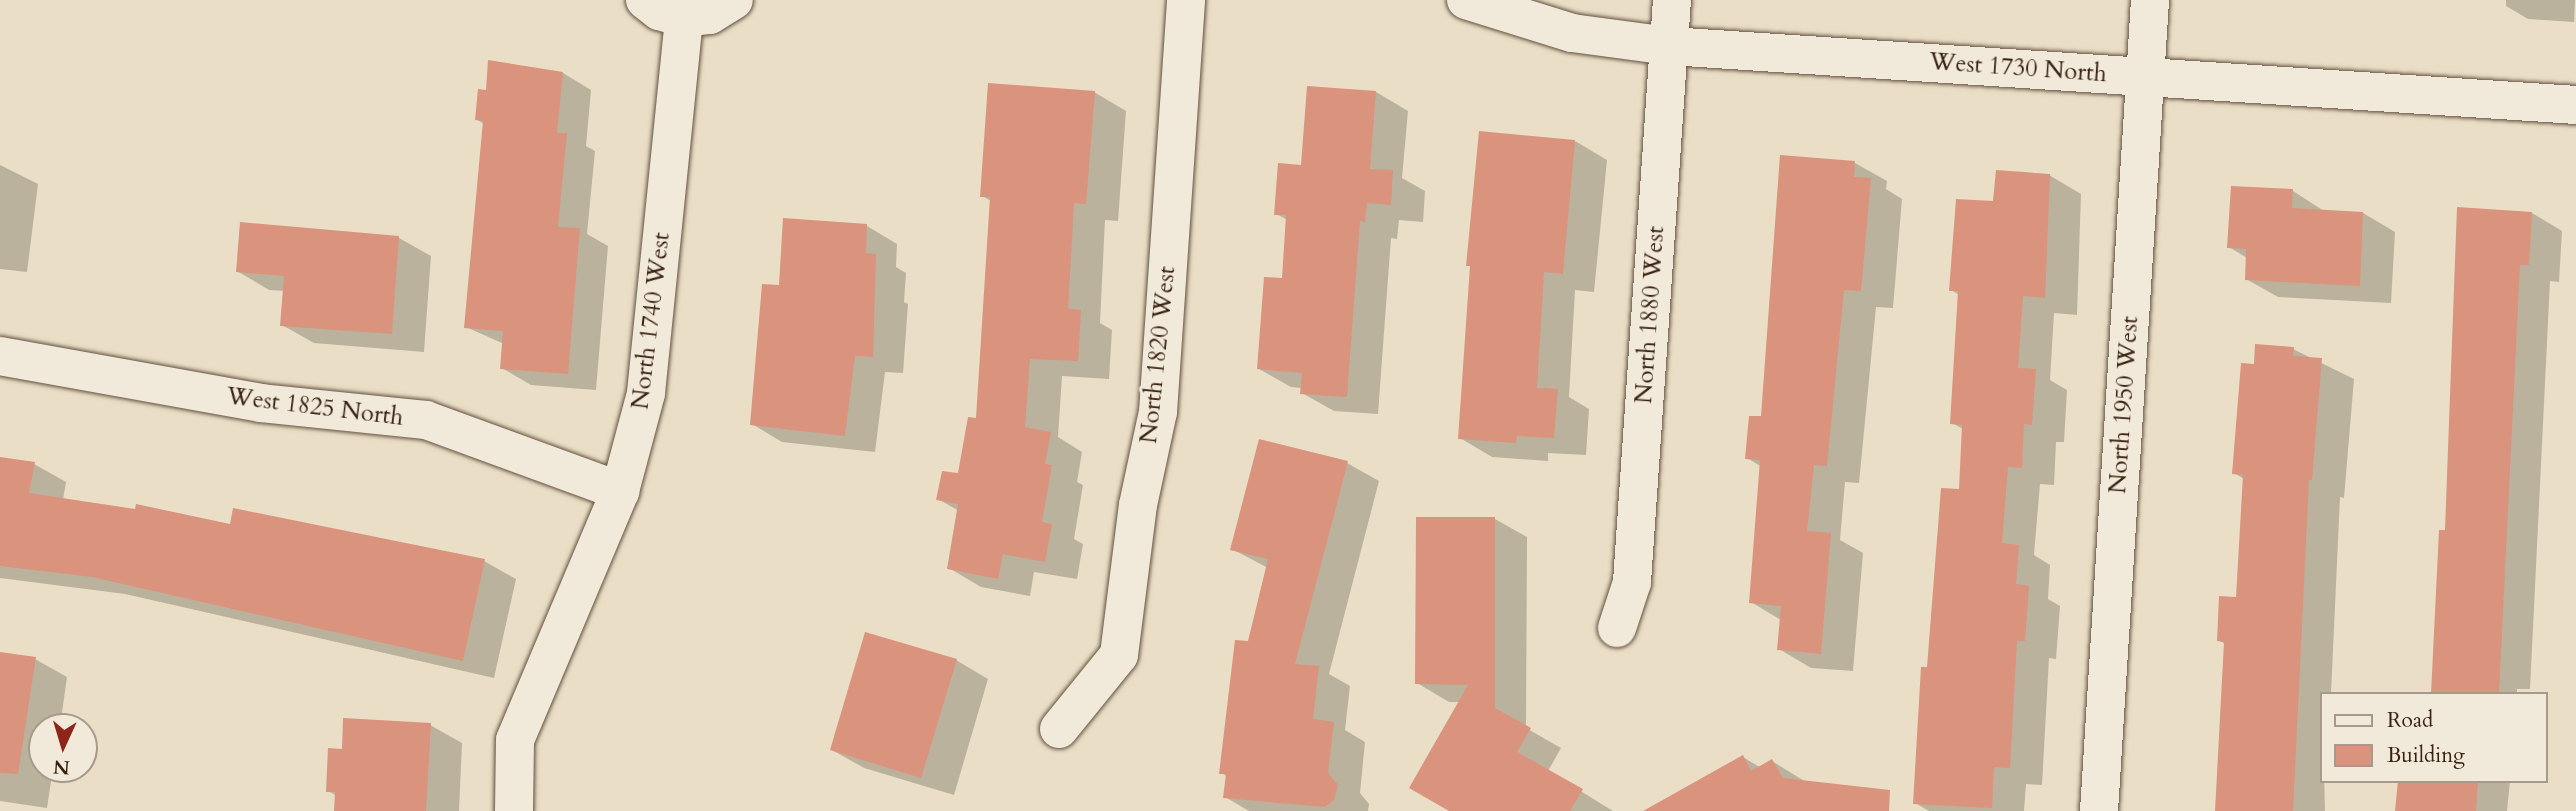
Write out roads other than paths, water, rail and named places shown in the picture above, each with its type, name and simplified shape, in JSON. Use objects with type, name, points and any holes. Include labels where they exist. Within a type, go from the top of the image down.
[{"type":"street","points":[[645,0],[659,12],[684,18],[710,15],[734,0]]},
{"type":"street","name":"North 1820 West","points":[[1059,729],[1119,655],[1138,505],[1158,412],[1186,0]]},
{"type":"street","name":"West 1730 North","points":[[1466,0],[1572,33],[1669,46],[2576,105]]},
{"type":"street","name":"North 1880 West","points":[[1616,628],[1632,582],[1672,0]]},
{"type":"street","name":"North 1950 West","points":[[2099,811],[2150,0]]},
{"type":"street","name":"North 1740 West","points":[[514,811],[514,740],[620,491],[646,393],[684,18]]},
{"type":"street","name":"West 1825 North","points":[[0,356],[261,404],[426,420],[620,491]]}]
